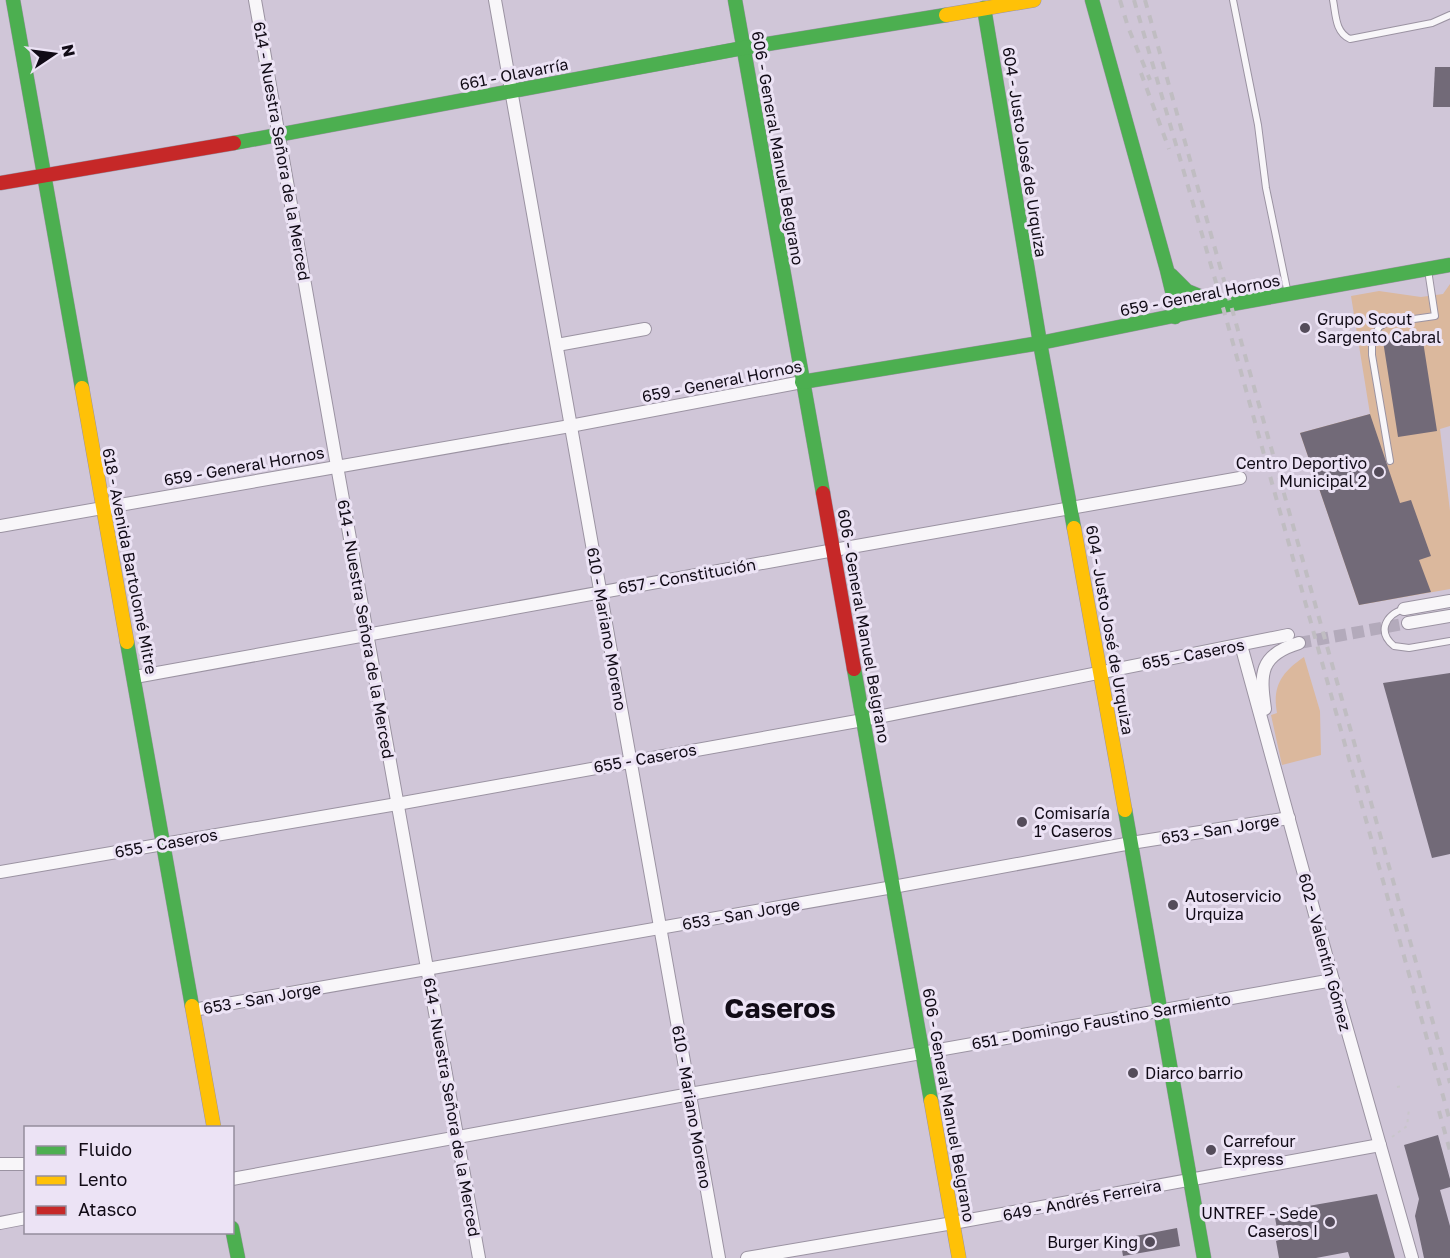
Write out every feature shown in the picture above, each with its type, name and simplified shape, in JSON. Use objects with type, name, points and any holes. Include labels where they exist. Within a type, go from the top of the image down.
[{"type":"street","name":"618 - Avenida Bartolomé Mitre","points":[[13,0],[214,1126]]},
{"type":"street","name":"614 - Nuestra Señora de la Merced","points":[[255,0],[479,1258]]},
{"type":"street","name":"610 - Mariano Moreno","points":[[495,0],[719,1258]]},
{"type":"street","name":"606 - General Manuel Belgrano","points":[[735,0],[959,1258]]},
{"type":"street","name":"661 - Olavarría","points":[[0,183],[279,135],[744,48],[1034,0]]},
{"type":"street","points":[[1092,0],[1167,270],[1174,299],[1175,317]]},
{"type":"street","name":"604 - Justo José de Urquiza","points":[[984,8],[1040,343],[1204,1258]]},
{"type":"street","name":"659 - General Hornos","points":[[0,526],[570,426],[802,382],[1040,343],[1222,306],[1450,265]]},
{"type":"street","points":[[1167,270],[1178,286],[1193,296],[1222,306]]},
{"type":"street","points":[[557,345],[645,329]]},
{"type":"street","name":"657 - Constitución","points":[[135,677],[368,636],[601,591],[1240,478]]},
{"type":"street","points":[[1404,609],[1450,601]]},
{"type":"street","points":[[1408,623],[1450,616]]},
{"type":"street","name":"655 - Caseros","points":[[0,872],[397,804],[863,720],[1288,635]]},
{"type":"street","points":[[1270,752],[1261,682],[1264,667],[1278,652],[1299,643]]},
{"type":"street","name":"602 - Valentín Gómez","points":[[1240,645],[1332,980],[1412,1258]]},
{"type":"street","name":"653 - San Jorge","points":[[193,1010],[428,970],[1131,843],[1289,818]]},
{"type":"street","name":"651 - Domingo Faustino Sarmiento","points":[[234,1179],[690,1094],[1332,980]]},
{"type":"street","name":"649 - Andrés Ferreira","points":[[747,1258],[1380,1145]]},
{"type":"street","points":[[0,1164],[24,1164]]},
{"type":"street","points":[[0,1223],[24,1218]]},
{"type":"street","points":[[233,1234],[238,1258]]},
{"type":"lane","points":[[1233,0],[1258,124],[1266,188],[1288,294]]},
{"type":"lane","points":[[1334,0],[1338,28],[1342,36],[1350,39],[1432,23],[1450,15]]},
{"type":"lane","points":[[1390,461],[1372,355],[1372,341],[1378,327],[1386,323],[1435,316],[1428,269]]},
{"type":"lane","points":[[1404,609],[1394,612],[1385,625],[1385,634],[1394,646],[1409,648],[1450,641]]},
{"type":"path","points":[[1397,1087],[1403,1086]]},
{"type":"path","points":[[1380,1145],[1407,1126],[1409,1109]]},
{"type":"shaded area","name":"Centro Deportivo Municipal 2","points":[[1450,284],[1450,426],[1440,429],[1450,511],[1450,589],[1359,605],[1300,433],[1370,414],[1351,296],[1379,291],[1421,297],[1443,294]]},
{"type":"shaded area","points":[[1304,657],[1320,711],[1321,755],[1282,765],[1271,715],[1277,713],[1276,695],[1280,680]]},
{"type":"building","points":[[1435,67],[1450,67],[1450,107],[1433,107]]},
{"type":"building","points":[[1422,335],[1437,431],[1398,437],[1383,341]]},
{"type":"building","points":[[1370,414],[1400,503],[1411,500],[1431,556],[1419,560],[1431,592],[1359,605],[1300,433]]},
{"type":"building","points":[[1450,673],[1450,854],[1432,858],[1383,683]]},
{"type":"building","points":[[1438,1135],[1450,1179],[1450,1187],[1440,1190],[1450,1226],[1450,1258],[1424,1258],[1415,1216],[1419,1199],[1404,1145]]},
{"type":"building","name":"UNTREF - Sede Caseros I","points":[[1377,1194],[1395,1258],[1350,1258],[1348,1252],[1316,1258],[1279,1258],[1276,1241],[1279,1240],[1274,1212]]},
{"type":"building","name":"Burger King","points":[[1177,1228],[1180,1246],[1123,1256],[1120,1239]]},
{"type":"tunnel","points":[[1299,643],[1408,623]]},
{"type":"railway","points":[[1120,0],[1128,27],[1150,80]]},
{"type":"railway","points":[[1134,0],[1217,286],[1450,1121]]},
{"type":"railway","points":[[1145,0],[1450,1083]]},
{"type":"railway","points":[[1141,73],[1169,149]]},
{"type":"railway","points":[[1439,1111],[1450,1151]]},
{"type":"traffic: fast","points":[[13,0],[82,388]]},
{"type":"traffic: fast","points":[[735,0],[823,493]]},
{"type":"traffic: fast","points":[[1092,0],[1167,270],[1174,299],[1175,317]]},
{"type":"traffic: fast","points":[[984,8],[1040,343],[1074,528]]},
{"type":"traffic: fast","points":[[234,143],[743,48],[946,15]]},
{"type":"traffic: fast","points":[[802,382],[1040,343],[1232,304],[1450,265]]},
{"type":"traffic: fast","points":[[1171,275],[1187,291],[1221,305]]},
{"type":"traffic: fast","points":[[127,642],[192,1006]]},
{"type":"traffic: fast","points":[[854,669],[931,1101]]},
{"type":"traffic: fast","points":[[1125,810],[1204,1258]]},
{"type":"traffic: fast","points":[[233,1234],[238,1258]]},
{"type":"traffic: slow","points":[[946,15],[1034,0]]},
{"type":"traffic: slow","points":[[82,388],[127,642]]},
{"type":"traffic: slow","points":[[1074,528],[1125,810]]},
{"type":"traffic: slow","points":[[192,1006],[214,1126]]},
{"type":"traffic: slow","points":[[931,1101],[959,1258]]},
{"type":"traffic: jam","points":[[0,183],[234,143]]},
{"type":"traffic: jam","points":[[823,493],[854,669]]},
{"type":"place","name":"Grupo Scout Sargento Cabral","points":[[1305,328]]},
{"type":"place","name":"Centro Deportivo Municipal 2","points":[[1379,472]]},
{"type":"place","name":"Comisaría 1° Caseros","points":[[1022,822]]},
{"type":"place","name":"Autoservicio Urquiza","points":[[1173,905]]},
{"type":"place","name":"Diarco barrio","points":[[1133,1073]]},
{"type":"place","name":"Carrefour Express","points":[[1211,1150]]},
{"type":"place","name":"UNTREF - Sede Caseros I","points":[[1330,1222]]},
{"type":"place","name":"Burger King","points":[[1150,1242]]},
{"type":"district","name":"Caseros","points":[[780,1007]]}]
